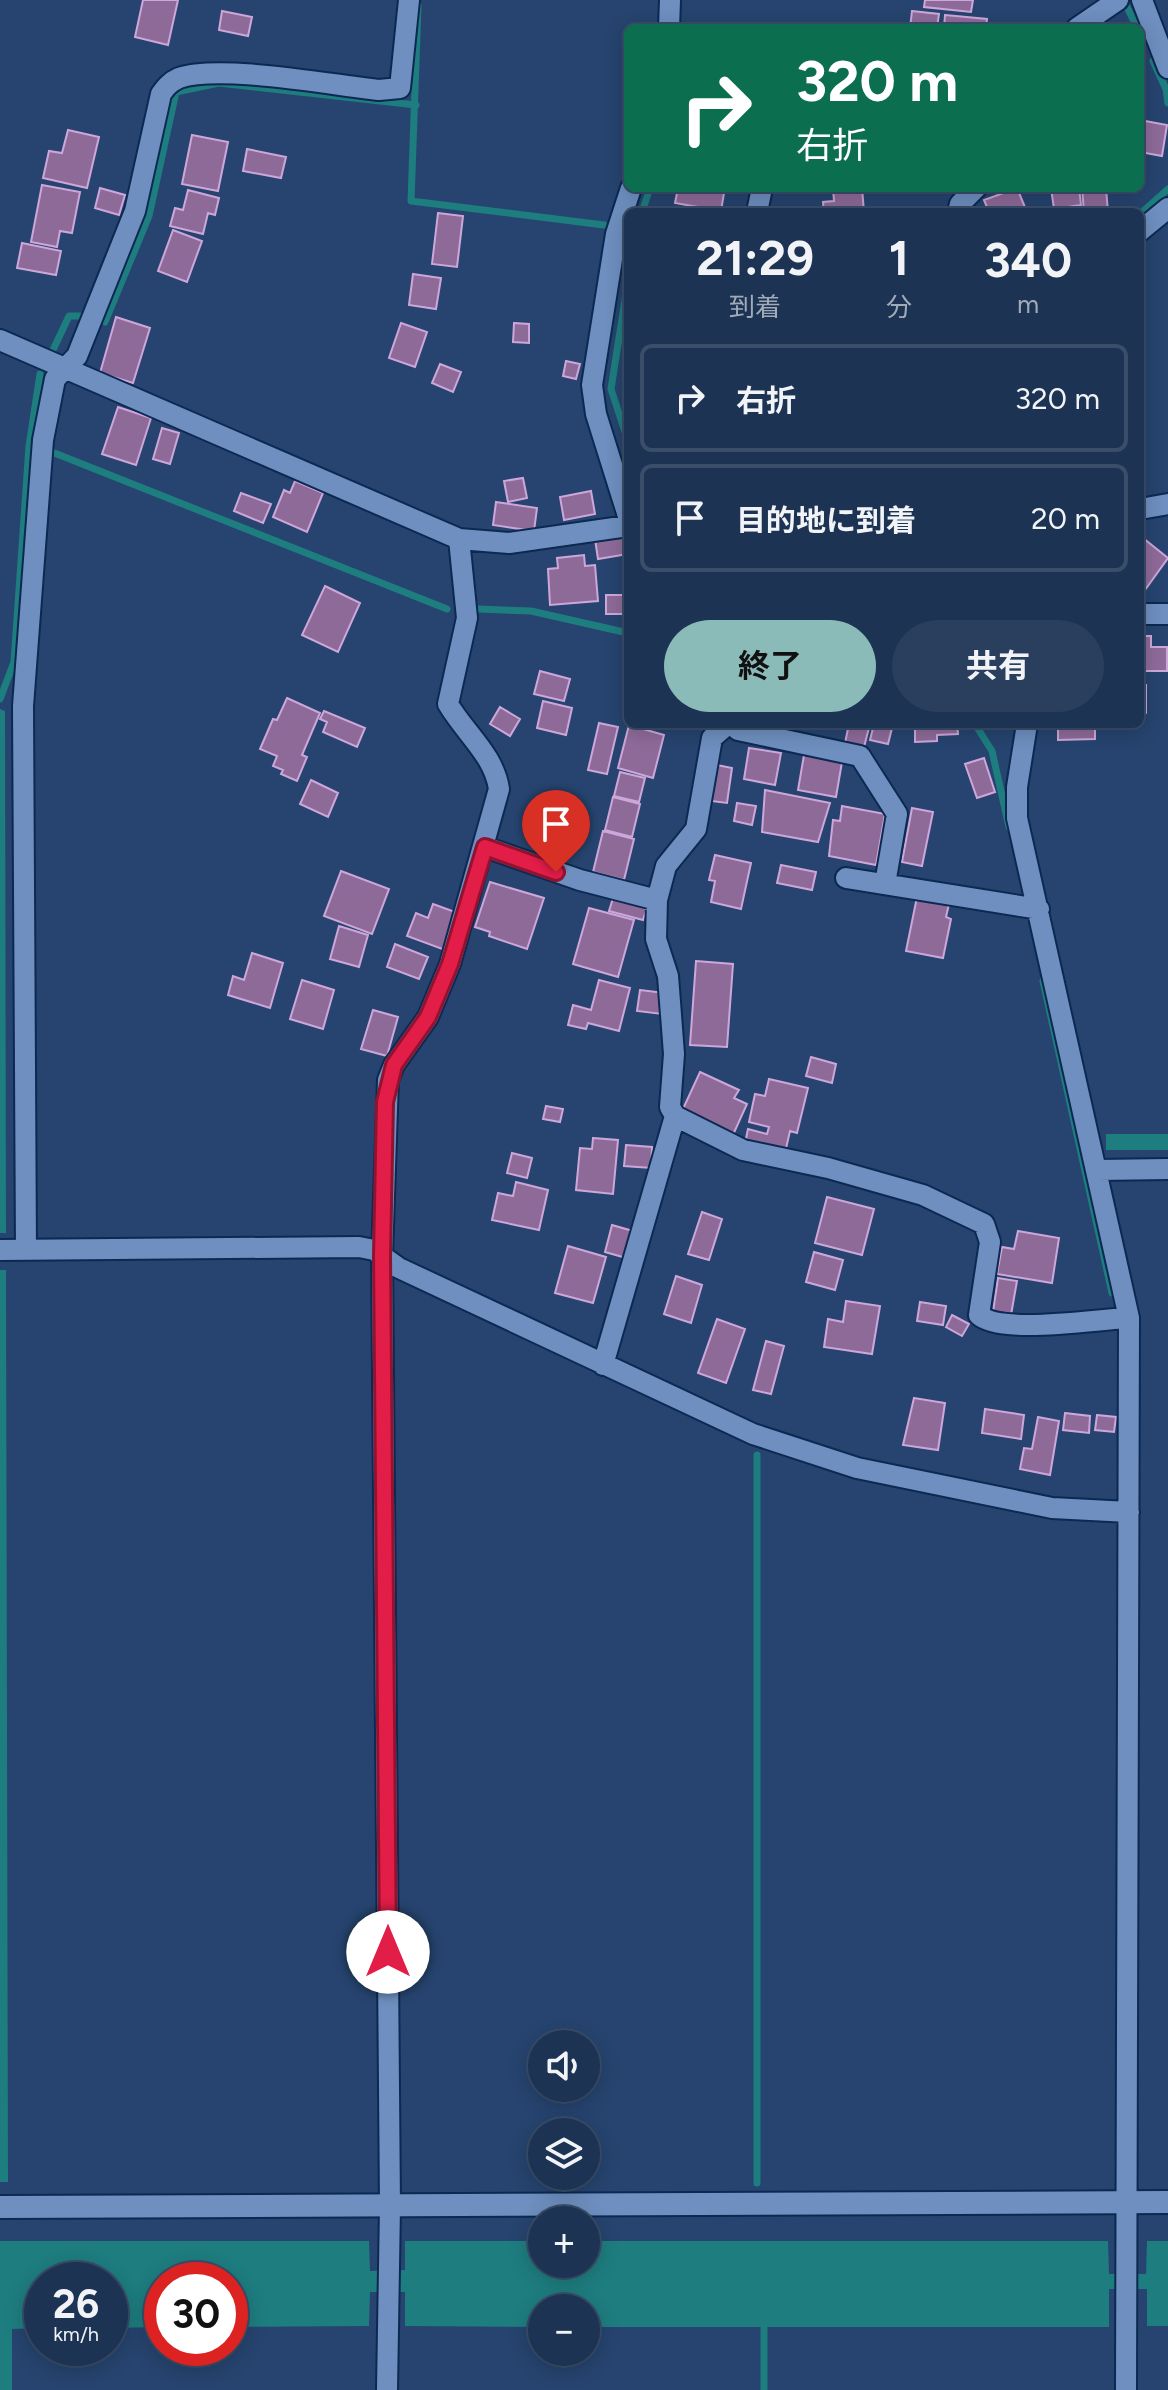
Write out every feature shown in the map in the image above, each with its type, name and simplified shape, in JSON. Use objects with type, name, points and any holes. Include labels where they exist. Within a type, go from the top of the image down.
[{"type":"street","points":[[26,1250],[23,706],[43,440],[55,379],[77,356],[135,211],[161,94],[169,83],[182,77],[223,73],[379,90],[400,88],[409,0]]},
{"type":"street","points":[[669,24],[670,0]]},
{"type":"street","points":[[1083,24],[1118,0]]},
{"type":"street","points":[[1142,0],[1168,68]]},
{"type":"street","points":[[1144,228],[1168,208]]},
{"type":"street","points":[[624,209],[616,234],[592,385],[596,414],[624,503]]},
{"type":"street","points":[[0,340],[459,539],[509,543],[555,539],[624,527]]},
{"type":"street","points":[[1144,509],[1168,504]]},
{"type":"street","points":[[387,2390],[390,2206],[382,1256],[388,1080],[428,1017],[450,964],[499,789],[497,774],[448,704],[467,618],[459,539]]},
{"type":"street","points":[[1144,614],[1168,614]]},
{"type":"street","points":[[725,728],[712,738],[698,821],[666,866],[657,900],[656,939],[668,976],[674,1054],[670,1107],[675,1116],[743,1150],[828,1168],[923,1195],[984,1224],[990,1242],[979,1315],[986,1322],[1023,1324],[1129,1318]]},
{"type":"street","points":[[735,728],[860,756],[897,814],[885,884]]},
{"type":"street","points":[[1026,728],[1017,787],[1017,818],[1129,1318],[1126,2390]]},
{"type":"street","points":[[485,847],[580,880],[657,900]]},
{"type":"street","points":[[846,878],[1039,909]]},
{"type":"street","points":[[603,1365],[675,1116]]},
{"type":"street","points":[[1098,1170],[1168,1169]]},
{"type":"street","points":[[0,1250],[359,1247],[753,1434],[857,1468],[1052,1508],[1129,1512]]},
{"type":"street","points":[[0,2207],[1168,2202]]},
{"type":"shaded area","points":[[0,709],[5,711],[6,1233],[0,1233]]},
{"type":"shaded area","points":[[1106,1134],[1168,1134],[1168,1150],[1106,1150]]},
{"type":"shaded area","points":[[0,1270],[6,1270],[8,2182],[0,2182]]},
{"type":"shaded area","points":[[0,2241],[369,2241],[370,2271],[405,2270],[405,2241],[528,2241],[528,2278],[600,2278],[600,2241],[1108,2241],[1109,2274],[1146,2274],[1147,2241],[1168,2241],[1168,2326],[1147,2326],[1147,2289],[1109,2289],[1109,2327],[600,2327],[600,2294],[528,2294],[528,2327],[405,2326],[405,2292],[370,2292],[369,2326],[248,2327],[248,2262],[144,2262],[144,2327],[128,2328],[128,2262],[24,2262],[24,2329],[12,2329],[12,2390],[0,2390]]},
{"type":"building","points":[[143,0],[178,0],[168,45],[135,37]]},
{"type":"building","points":[[925,0],[973,0],[971,12],[924,7]]},
{"type":"building","points":[[222,11],[252,17],[248,36],[219,30]]},
{"type":"building","points":[[912,11],[939,14],[938,24],[910,24]]},
{"type":"building","points":[[945,15],[987,19],[986,24],[944,24]]},
{"type":"building","points":[[1144,121],[1167,125],[1162,156],[1144,153]]},
{"type":"building","points":[[68,130],[99,137],[87,188],[43,178],[49,151],[62,153]]},
{"type":"building","points":[[192,135],[228,142],[218,191],[182,184]]},
{"type":"building","points":[[247,149],[286,157],[281,178],[243,171]]},
{"type":"building","points":[[42,185],[80,192],[72,233],[60,231],[57,247],[31,242]]},
{"type":"building","points":[[100,188],[125,195],[119,215],[95,208]]},
{"type":"building","points":[[188,190],[219,198],[215,215],[208,213],[203,234],[170,226],[175,208],[183,210]]},
{"type":"building","points":[[677,192],[724,193],[722,208],[675,203]]},
{"type":"building","points":[[833,192],[862,192],[864,208],[824,208],[823,202],[834,201]]},
{"type":"building","points":[[1006,192],[1019,192],[1025,208],[987,208],[984,200]]},
{"type":"building","points":[[1052,192],[1079,192],[1081,205],[1054,208]]},
{"type":"building","points":[[1082,192],[1106,192],[1108,208],[1084,208]]},
{"type":"building","points":[[438,213],[463,216],[457,267],[432,264]]},
{"type":"building","points":[[173,230],[202,241],[187,282],[158,271]]},
{"type":"building","points":[[22,243],[61,251],[56,275],[17,268]]},
{"type":"building","points":[[413,274],[441,278],[436,309],[409,305]]},
{"type":"building","points":[[116,317],[150,328],[133,383],[100,373]]},
{"type":"building","points":[[401,323],[427,332],[415,367],[389,358]]},
{"type":"building","points":[[514,323],[529,324],[529,343],[513,342]]},
{"type":"building","points":[[566,361],[580,364],[576,379],[563,376]]},
{"type":"building","points":[[440,364],[461,372],[453,392],[432,383]]},
{"type":"building","points":[[118,407],[151,418],[136,465],[102,454]]},
{"type":"building","points":[[162,428],[179,433],[170,464],[153,459]]},
{"type":"building","points":[[523,478],[527,498],[508,502],[504,481]]},
{"type":"building","points":[[295,481],[323,493],[307,532],[273,517],[284,490],[290,493]]},
{"type":"building","points":[[591,491],[595,514],[564,520],[560,497]]},
{"type":"building","points":[[241,493],[271,504],[263,523],[234,511]]},
{"type":"building","points":[[496,502],[537,508],[534,531],[493,525]]},
{"type":"building","points":[[624,535],[624,555],[598,559],[595,539]]},
{"type":"building","points":[[1144,539],[1168,558],[1144,591]]},
{"type":"building","points":[[584,555],[585,566],[595,565],[598,601],[550,605],[548,569],[558,568],[557,558]]},
{"type":"building","points":[[325,586],[360,603],[338,652],[302,635]]},
{"type":"building","points":[[606,595],[624,595],[624,614],[606,614]]},
{"type":"building","points":[[1144,636],[1151,636],[1151,647],[1167,647],[1167,671],[1144,671]]},
{"type":"building","points":[[540,671],[570,679],[564,701],[534,694]]},
{"type":"building","points":[[1144,685],[1146,685],[1144,713]]},
{"type":"building","points":[[287,698],[320,713],[302,755],[307,757],[297,781],[281,774],[283,770],[273,766],[277,756],[260,749],[273,719],[277,720]]},
{"type":"building","points":[[543,701],[572,708],[566,735],[537,728]]},
{"type":"building","points":[[500,707],[520,719],[510,736],[490,724]]},
{"type":"building","points":[[324,711],[365,728],[357,747],[323,732],[327,722],[320,719]]},
{"type":"building","points":[[599,723],[618,727],[607,774],[588,770]]},
{"type":"building","points":[[628,728],[664,735],[653,778],[618,768]]},
{"type":"building","points":[[848,728],[869,728],[864,747],[845,743]]},
{"type":"building","points":[[873,728],[892,728],[888,744],[870,740]]},
{"type":"building","points":[[915,728],[957,728],[958,734],[937,735],[937,741],[915,742]]},
{"type":"building","points":[[1058,728],[1095,728],[1095,739],[1058,740]]},
{"type":"building","points":[[749,748],[781,753],[775,785],[744,779]]},
{"type":"building","points":[[804,755],[842,762],[836,797],[798,790]]},
{"type":"building","points":[[984,758],[995,792],[977,798],[965,764]]},
{"type":"building","points":[[717,765],[732,768],[727,803],[711,801]]},
{"type":"building","points":[[620,772],[645,778],[639,802],[614,796]]},
{"type":"building","points":[[311,780],[338,793],[328,817],[300,804]]},
{"type":"building","points":[[765,790],[830,803],[818,842],[762,832]]},
{"type":"building","points":[[613,797],[640,804],[632,837],[605,830]]},
{"type":"building","points":[[737,803],[756,806],[752,825],[734,821]]},
{"type":"building","points":[[842,806],[885,814],[876,865],[829,856],[833,820],[840,821]]},
{"type":"building","points":[[912,808],[933,812],[922,866],[902,862]]},
{"type":"building","points":[[603,831],[634,839],[624,880],[593,872]]},
{"type":"building","points":[[715,855],[751,863],[741,909],[711,902],[715,881],[709,880]]},
{"type":"building","points":[[781,865],[816,872],[812,890],[777,883]]},
{"type":"building","points":[[341,871],[389,889],[372,934],[324,916]]},
{"type":"building","points":[[490,882],[544,898],[527,949],[489,936],[490,932],[475,927]]},
{"type":"building","points":[[614,895],[648,904],[643,920],[609,911]]},
{"type":"building","points":[[917,897],[949,904],[946,917],[951,919],[943,958],[906,951]]},
{"type":"building","points":[[433,904],[458,913],[445,950],[407,936],[416,913],[428,918]]},
{"type":"building","points":[[589,908],[634,920],[618,977],[573,964]]},
{"type":"building","points":[[339,926],[368,935],[359,967],[330,959]]},
{"type":"building","points":[[395,944],[428,957],[419,979],[387,967]]},
{"type":"building","points":[[252,953],[283,963],[270,1008],[228,995],[233,976],[244,980]]},
{"type":"building","points":[[696,961],[733,964],[727,1047],[690,1045]]},
{"type":"building","points":[[302,980],[334,990],[323,1029],[290,1019]]},
{"type":"building","points":[[599,980],[630,988],[619,1031],[588,1023],[586,1029],[568,1025],[573,1005],[591,1010]]},
{"type":"building","points":[[640,990],[665,993],[662,1014],[637,1011]]},
{"type":"building","points":[[373,1010],[398,1017],[387,1056],[361,1049]]},
{"type":"building","points":[[811,1057],[836,1064],[832,1083],[806,1076]]},
{"type":"building","points":[[700,1072],[739,1090],[734,1098],[747,1104],[733,1135],[682,1111]]},
{"type":"building","points":[[769,1079],[808,1088],[797,1133],[790,1131],[785,1153],[745,1143],[748,1129],[767,1134],[769,1127],[749,1122],[755,1094],[765,1096]]},
{"type":"building","points":[[546,1106],[563,1109],[560,1122],[543,1119]]},
{"type":"building","points":[[593,1138],[618,1140],[613,1194],[576,1190],[580,1148],[592,1149]]},
{"type":"building","points":[[626,1145],[652,1147],[651,1168],[624,1166]]},
{"type":"building","points":[[512,1153],[532,1158],[527,1178],[507,1173]]},
{"type":"building","points":[[516,1182],[548,1190],[539,1230],[492,1220],[498,1193],[513,1196]]},
{"type":"building","points":[[827,1197],[874,1209],[862,1255],[815,1243]]},
{"type":"building","points":[[702,1212],[722,1219],[709,1260],[688,1254]]},
{"type":"building","points":[[612,1225],[633,1231],[626,1258],[605,1252]]},
{"type":"building","points":[[1018,1231],[1059,1238],[1052,1283],[997,1274],[1002,1247],[1014,1249]]},
{"type":"building","points":[[568,1246],[606,1257],[593,1303],[555,1293]]},
{"type":"building","points":[[814,1252],[843,1260],[835,1290],[806,1282]]},
{"type":"building","points":[[676,1276],[702,1285],[691,1323],[664,1314]]},
{"type":"building","points":[[998,1278],[1017,1281],[1011,1315],[993,1312]]},
{"type":"building","points":[[846,1301],[880,1306],[872,1354],[824,1347],[828,1319],[843,1322]]},
{"type":"building","points":[[920,1302],[946,1306],[943,1325],[917,1321]]},
{"type":"building","points":[[952,1315],[969,1324],[962,1336],[946,1327]]},
{"type":"building","points":[[717,1319],[745,1329],[726,1383],[698,1373]]},
{"type":"building","points":[[766,1341],[784,1346],[771,1394],[753,1390]]},
{"type":"building","points":[[914,1398],[945,1403],[938,1450],[903,1445]]},
{"type":"building","points":[[985,1409],[1024,1415],[1021,1439],[982,1433]]},
{"type":"building","points":[[1065,1413],[1090,1416],[1089,1433],[1063,1430]]},
{"type":"building","points":[[1097,1415],[1116,1417],[1114,1432],[1095,1430]]},
{"type":"building","points":[[1038,1417],[1059,1421],[1050,1475],[1020,1469],[1024,1448],[1032,1449]]},
{"type":"waterway","points":[[418,6],[411,201],[604,225]]},
{"type":"waterway","points":[[1127,7],[1135,24]]},
{"type":"waterway","points":[[1153,61],[1166,89],[1168,103]]},
{"type":"waterway","points":[[105,322],[149,216],[176,92],[219,83],[416,105]]},
{"type":"waterway","points":[[1144,210],[1168,189]]},
{"type":"waterway","points":[[643,208],[649,192]]},
{"type":"waterway","points":[[624,306],[611,389],[624,429]]},
{"type":"waterway","points":[[53,350],[69,316],[80,316]]},
{"type":"waterway","points":[[0,699],[14,662],[29,446],[40,374]]},
{"type":"waterway","points":[[52,452],[447,609]]},
{"type":"waterway","points":[[478,609],[531,611],[624,632]]},
{"type":"waterway","points":[[978,728],[992,751],[1009,827]]},
{"type":"waterway","points":[[1043,981],[1112,1293]]},
{"type":"waterway","points":[[757,1455],[757,2183]]},
{"type":"waterway","points":[[764,2328],[764,2390]]},
{"type":"route","points":[[388,1952],[382,1256],[388,1080],[394,1065],[428,1017],[450,964],[485,847],[556,872]]}]
